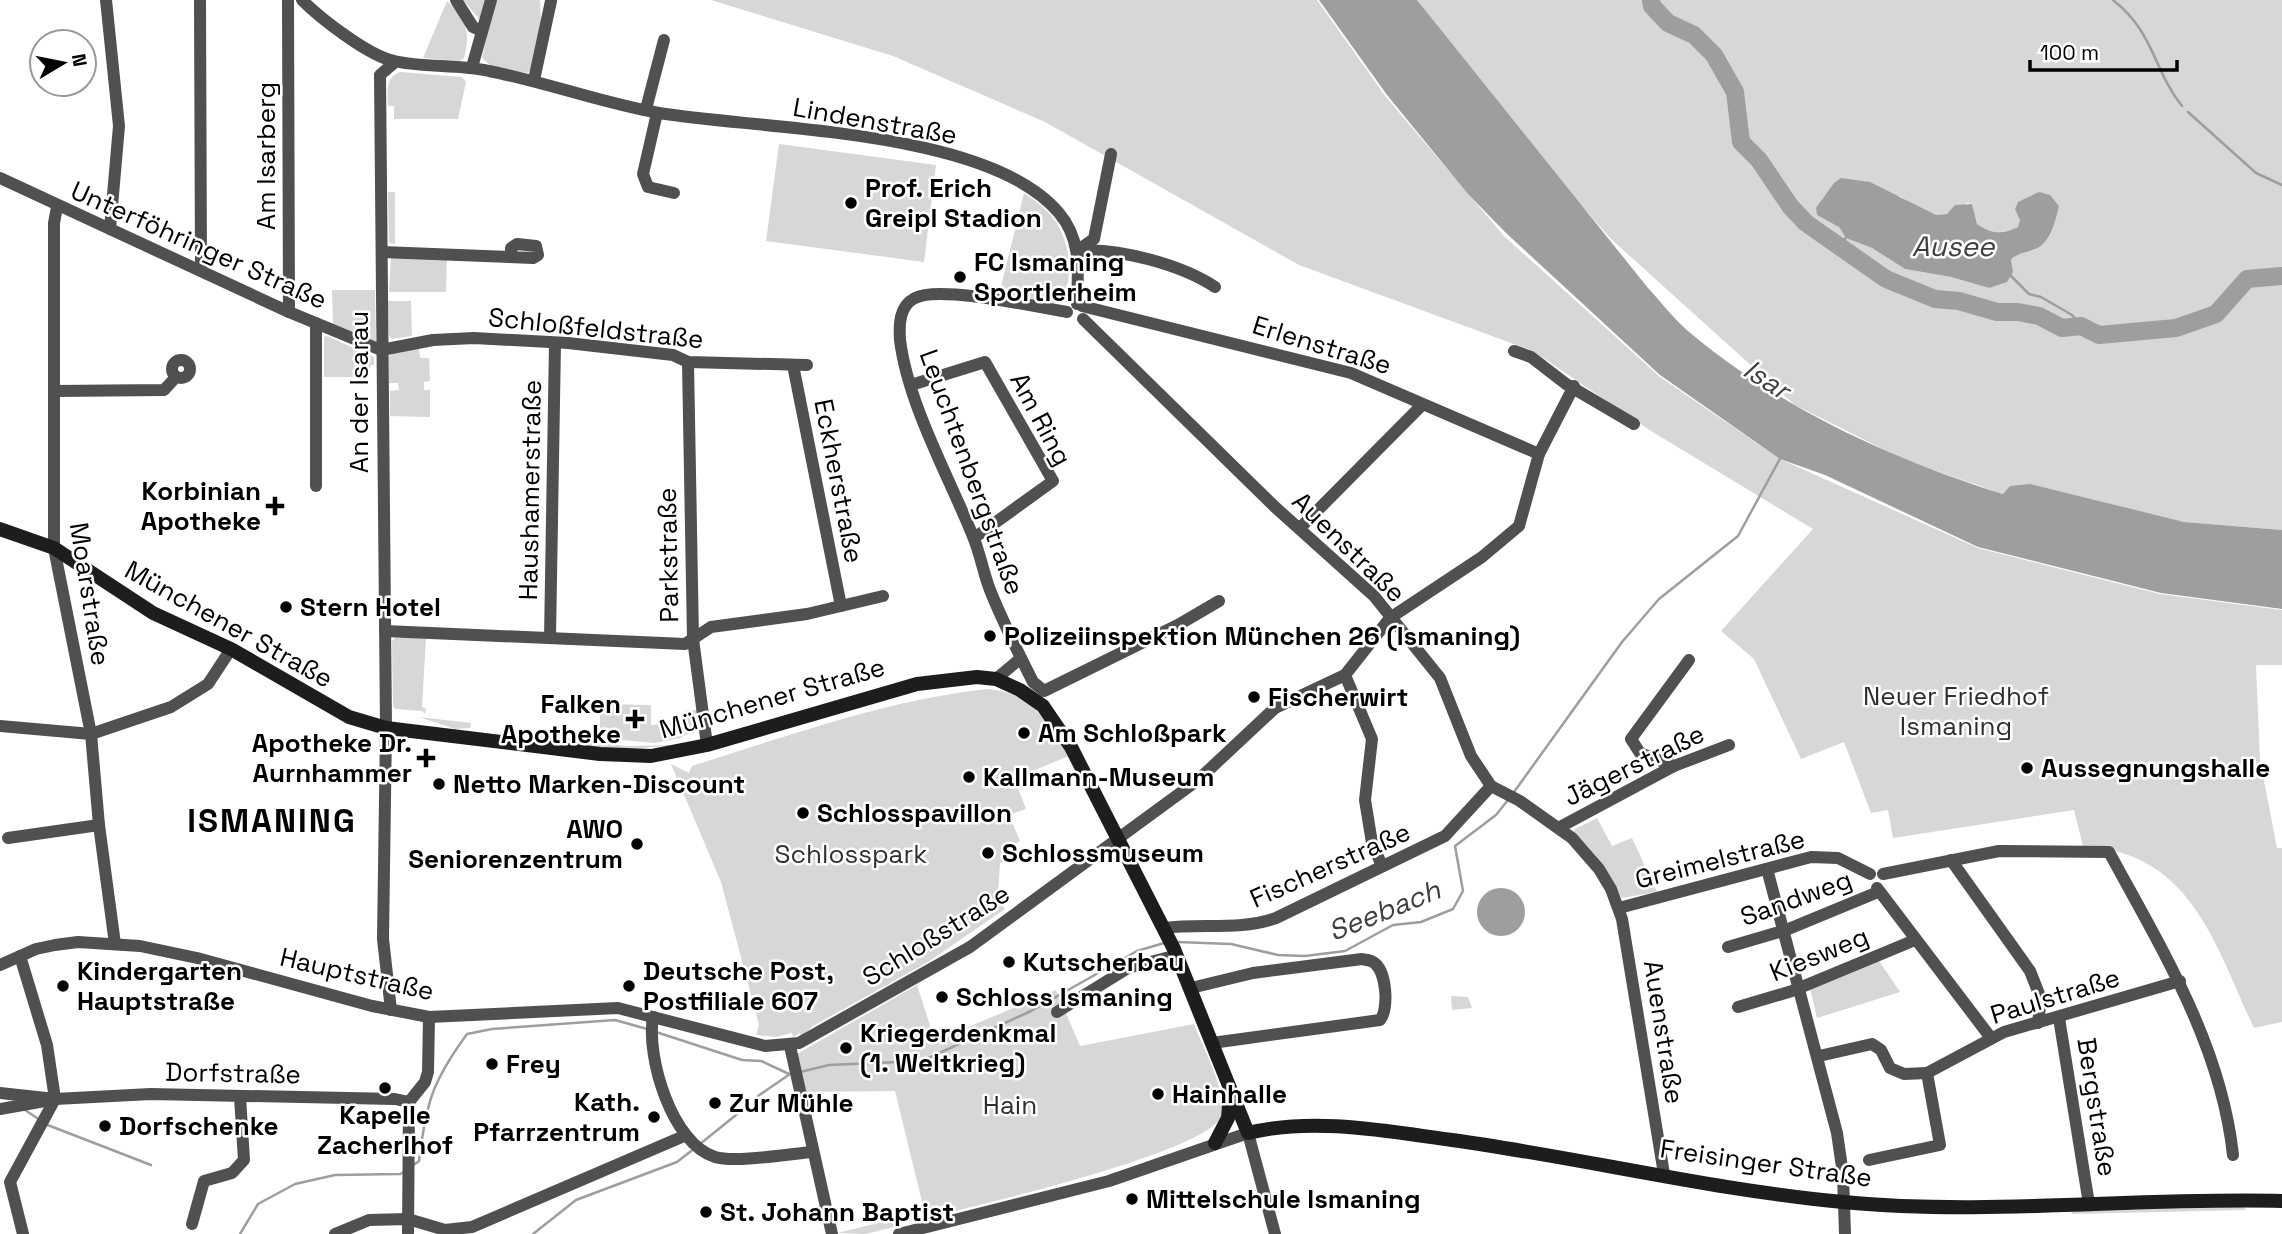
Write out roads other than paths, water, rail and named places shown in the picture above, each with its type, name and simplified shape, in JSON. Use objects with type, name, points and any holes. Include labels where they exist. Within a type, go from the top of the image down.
[{"type":"main road","name":"Münchener Straße","points":[[0,529],[54,548],[153,613],[232,649],[349,717],[386,728],[631,757],[663,755],[707,745],[894,689],[966,677],[996,679],[1020,690],[1043,706],[1071,747],[1171,942],[1248,1133]]},
{"type":"main road","points":[[1215,1143],[1228,1118],[1230,1088]]},
{"type":"main road","name":"Freisinger Straße","points":[[1248,1133],[1272,1127],[1366,1129],[1525,1149],[1844,1202],[1963,1206],[2282,1200]]},
{"type":"street","points":[[106,0],[119,126],[110,229]]},
{"type":"street","points":[[200,0],[201,269]]},
{"type":"street","name":"Am Isarberg","points":[[288,0],[289,312]]},
{"type":"street","name":"Lindenstraße","points":[[302,0],[375,55],[394,62],[472,67],[534,80],[651,111],[883,140],[968,160],[1037,193],[1067,224],[1078,251],[1077,310]]},
{"type":"street","points":[[456,0],[473,27],[482,31]]},
{"type":"street","points":[[472,67],[491,0]]},
{"type":"street","points":[[534,80],[551,1]]},
{"type":"street","points":[[664,40],[643,174],[648,187],[674,193]]},
{"type":"street","name":"An der Isarau","points":[[375,55],[380,75],[382,251],[386,728],[383,939],[391,1010]]},
{"type":"street","points":[[380,75],[394,62]]},
{"type":"street","points":[[1078,251],[1094,239],[1111,154]]},
{"type":"street","name":"Unterföhringer Straße","points":[[0,178],[57,207],[201,269],[289,312],[381,350]]},
{"type":"street","name":"Moarstraße","points":[[57,207],[54,223],[54,548],[91,734],[99,825],[115,944]]},
{"type":"street","points":[[1078,251],[1101,249],[1196,274],[1215,286]]},
{"type":"street","points":[[382,251],[511,256]]},
{"type":"street","name":"Leuchtenbergstraße","points":[[1044,691],[1034,682],[1021,658],[989,588],[974,538],[911,384],[900,327],[906,304],[916,297],[987,298],[1077,310]]},
{"type":"street","name":"Erlenstraße","points":[[1077,310],[1351,373],[1539,454]]},
{"type":"street","name":"Auenstraße","points":[[1077,310],[1275,507],[1374,596],[1440,678],[1471,755],[1491,786],[1560,827],[1599,869],[1619,908],[1664,1174]]},
{"type":"street","points":[[316,323],[316,486]]},
{"type":"street","name":"Schloßfeldstraße","points":[[381,350],[433,341],[474,338],[555,342],[673,355],[688,362],[800,365]]},
{"type":"street","name":"Haushamerstraße","points":[[550,638],[555,342]]},
{"type":"street","points":[[1514,351],[1531,357],[1566,384],[1574,386],[1634,424]]},
{"type":"street","name":"Parkstraße","points":[[688,362],[693,639],[707,745]]},
{"type":"street","name":"Am Ring","points":[[911,384],[985,362],[1053,481],[974,538]]},
{"type":"street","name":"Eckherstraße","points":[[800,365],[841,606]]},
{"type":"street","points":[[54,391],[164,390],[176,377]]},
{"type":"street","name":"Schloßstraße","points":[[792,1051],[970,947],[1198,780],[1275,708],[1345,675],[1390,618],[1482,557],[1519,526],[1539,454],[1574,386]]},
{"type":"street","points":[[1300,528],[1422,405]]},
{"type":"street","points":[[385,631],[685,643],[711,627],[772,620],[884,596]]},
{"type":"street","points":[[1043,706],[1044,691],[1178,625],[1219,601]]},
{"type":"street","points":[[0,726],[91,734],[171,707],[208,684],[232,649]]},
{"type":"street","points":[[996,679],[1021,658]]},
{"type":"street","points":[[1674,766],[1640,753],[1631,739],[1689,660]]},
{"type":"street","points":[[1345,675],[1372,739],[1365,800],[1372,843],[1382,866]]},
{"type":"street","name":"Jägerstraße","points":[[1560,827],[1674,766],[1728,745]]},
{"type":"street","name":"Fischerstraße","points":[[1057,1012],[1171,942],[1191,924],[1255,926],[1445,836],[1491,786]]},
{"type":"street","points":[[8,838],[99,825]]},
{"type":"street","points":[[1991,1038],[1878,890],[1870,884],[1877,874],[1999,850],[2109,852],[2180,981],[2221,1088],[2228,1112],[2232,1155]]},
{"type":"street","name":"Greimelstraße","points":[[1619,908],[1811,857],[1838,858],[1877,874]]},
{"type":"street","points":[[1951,860],[2030,971],[2041,999],[2038,1023]]},
{"type":"street","points":[[1767,869],[1819,1056],[1836,1133],[1845,1234]]},
{"type":"street","name":"Sandweg","points":[[1728,947],[1786,930],[1878,890]]},
{"type":"street","name":"Kiesweg","points":[[1738,1007],[1799,987],[1915,940]]},
{"type":"street","name":"Hauptstraße","points":[[0,965],[55,945],[115,944],[197,958],[391,1010],[429,1017],[618,1008],[651,1024],[792,1051]]},
{"type":"street","points":[[20,956],[47,1045],[55,1099],[44,1124],[5,1184],[23,1234]]},
{"type":"street","points":[[1191,988],[1253,973],[1362,959],[1373,962],[1380,969],[1385,1006],[1380,1020],[1212,1043]]},
{"type":"street","name":"Paulstraße","points":[[1927,1073],[1991,1038],[2180,981]]},
{"type":"street","points":[[408,1234],[409,1102],[425,1082],[428,1072],[429,1017]]},
{"type":"street","name":"Bergstraße","points":[[2059,1017],[2089,1204]]},
{"type":"street","points":[[651,1024],[660,1080],[684,1136],[697,1147],[717,1158],[812,1152]]},
{"type":"street","points":[[1819,1056],[1872,1044],[1881,1050],[1890,1068],[1904,1074],[1927,1073],[1940,1145],[1869,1160]]},
{"type":"street","points":[[792,1051],[832,1234]]},
{"type":"street","name":"Dorfstraße","points":[[0,1093],[55,1099],[151,1094],[396,1099],[409,1102]]},
{"type":"street","points":[[192,1224],[204,1181],[232,1172],[244,1160],[240,1097]]},
{"type":"street","name":"Dorfstraße","points":[[0,1109],[55,1099]]},
{"type":"street","points":[[899,1234],[1109,1181],[1248,1133],[1275,1234]]},
{"type":"street","points":[[335,1234],[369,1220],[408,1219],[444,1230],[472,1227],[684,1136]]},
{"type":"water","points":[[1319,0],[1417,0],[1667,310],[1688,331],[1759,384],[1837,428],[1878,447],[2003,494],[2010,486],[2030,484],[2184,522],[2282,530],[2282,609],[2161,593],[1978,547],[1825,475],[1780,459],[1660,375],[1506,233],[1468,194],[1387,95]]},
{"type":"water","name":"Ausee","points":[[1841,178],[1870,182],[1936,215],[1947,214],[1955,205],[1972,204],[1977,224],[1997,232],[2018,227],[2020,220],[2015,209],[2018,202],[2039,192],[2050,195],[2059,206],[2051,232],[2044,243],[2011,259],[2013,272],[2007,282],[1989,288],[1951,277],[1905,269],[1872,248],[1846,238],[1839,227],[1817,215],[1816,208],[1834,183]]},
{"type":"water","points":[[1501,888],[1518,895],[1525,912],[1518,929],[1501,936],[1484,929],[1477,912],[1484,895]]},
{"type":"waterway","points":[[1651,0],[1652,6],[1668,23],[1694,35],[1714,55],[1735,92],[1741,142],[1759,160],[1790,206],[1806,223],[1886,279],[1935,299],[1959,301],[1997,312],[2039,316],[2062,328],[2081,326],[2099,335],[2176,328],[2216,314],[2247,279],[2282,276]]},
{"type":"waterway","points":[[2113,0],[2137,25],[2182,106]]},
{"type":"waterway","points":[[2188,112],[2256,173],[2282,185]]},
{"type":"waterway","points":[[1838,244],[1846,238]]},
{"type":"waterway","points":[[2011,276],[2029,294],[2041,297],[2072,315],[2081,326]]},
{"type":"waterway","name":"Seebach","points":[[1514,792],[1622,642],[1659,599],[1738,536],[1782,455]]},
{"type":"waterway","name":"Seebach","points":[[1177,942],[1231,944],[1278,955],[1305,956],[1345,951],[1393,925],[1421,922],[1453,909],[1463,891],[1455,846],[1496,815],[1508,800]]},
{"type":"waterway","name":"Seebach","points":[[800,1072],[829,1065],[922,1061],[1031,1011],[1137,951],[1164,943]]},
{"type":"waterway","points":[[412,1166],[419,1161],[432,1094],[467,1034],[492,1029],[615,1020],[647,1029]]},
{"type":"waterway","points":[[656,1032],[742,1060],[761,1061],[789,1074]]},
{"type":"waterway","name":"Seebach","points":[[758,1096],[790,1074]]},
{"type":"waterway","points":[[25,1110],[40,1120]]},
{"type":"waterway","name":"Seebach","points":[[700,1144],[741,1111]]},
{"type":"waterway","points":[[45,1124],[151,1165]]},
{"type":"waterway","name":"Seebach","points":[[533,1234],[576,1200],[677,1162],[695,1148]]},
{"type":"waterway","points":[[240,1234],[258,1204],[295,1184],[335,1175],[404,1172]]},
{"type":"place","name":"Prof. Erich Greipl Stadion","points":[[851,203]]},
{"type":"place","name":"FC Ismaning Sportlerheim","points":[[960,277]]},
{"type":"place","name":"Korbinian Apotheke","points":[[275,506]]},
{"type":"place","name":"Stern Hotel","points":[[286,607]]},
{"type":"place","name":"Polizeiinspektion München 26 (Ismaning)","points":[[990,636]]},
{"type":"place","name":"Fischerwirt","points":[[1254,697]]},
{"type":"place","name":"Falken Apotheke","points":[[635,719]]},
{"type":"place","name":"Am Schloßpark","points":[[1024,733]]},
{"type":"place","name":"Apotheke Dr. Aurnhammer","points":[[426,758]]},
{"type":"place","name":"Aussegnungshalle","points":[[2027,768]]},
{"type":"place","name":"Kallmann-Museum","points":[[969,777]]},
{"type":"place","name":"Netto Marken-Discount","points":[[439,784]]},
{"type":"place","name":"Schlosspavillon","points":[[803,813]]},
{"type":"place","name":"AWO Seniorenzentrum","points":[[637,844]]},
{"type":"place","name":"Schlossmuseum","points":[[988,853]]},
{"type":"place","name":"Kutscherbau","points":[[1009,962]]},
{"type":"place","name":"Kindergarten Hauptstraße","points":[[63,986]]},
{"type":"place","name":"Deutsche Post, Postfiliale 607","points":[[629,986]]},
{"type":"place","name":"Schloss Ismaning","points":[[942,997]]},
{"type":"place","name":"Kriegerdenkmal (1. Weltkrieg)","points":[[846,1048]]},
{"type":"place","name":"Frey","points":[[492,1064]]},
{"type":"place","name":"Kapelle Zacherlhof","points":[[385,1088]]},
{"type":"place","name":"Hainhalle","points":[[1158,1094]]},
{"type":"place","name":"Zur Mühle","points":[[715,1103]]},
{"type":"place","name":"Kath. Pfarrzentrum","points":[[654,1117]]},
{"type":"place","name":"Dorfschenke","points":[[105,1126]]},
{"type":"place","name":"Mittelschule Ismaning","points":[[1132,1199]]},
{"type":"place","name":"St. Johann Baptist","points":[[706,1212]]},
{"type":"district","name":"ISMANING","points":[[272,821]]},
{"type":"water label","name":"Isar","points":[[1767,379]]},
{"type":"park label","name":"Neuer Friedhof Ismaning","points":[[1956,711]]},
{"type":"park label","name":"Schlosspark","points":[[851,854]]},
{"type":"park label","name":"Hain","points":[[1010,1105]]}]
